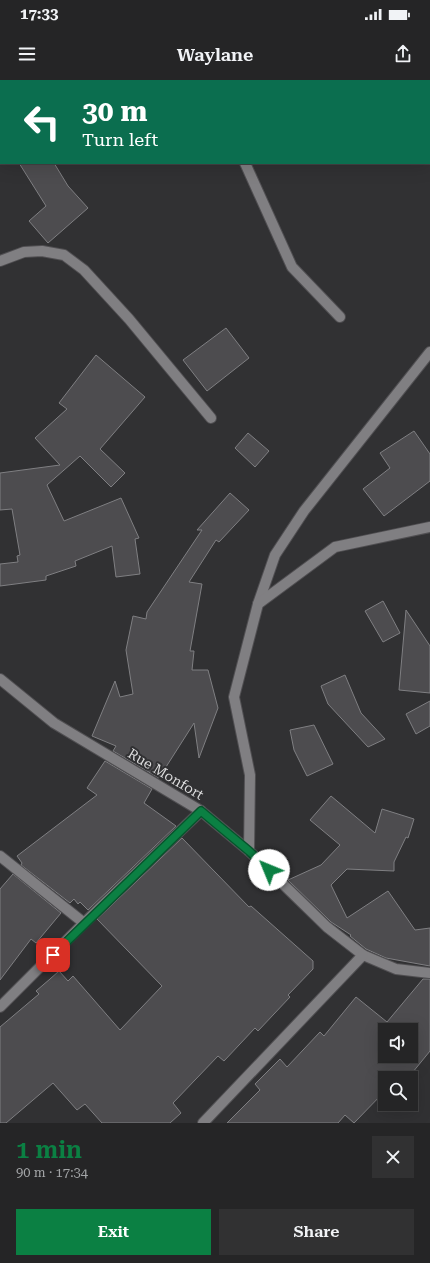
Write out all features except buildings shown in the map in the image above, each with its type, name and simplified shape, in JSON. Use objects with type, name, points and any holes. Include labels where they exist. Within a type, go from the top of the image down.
[{"type":"street","points":[[246,164],[292,267],[340,316]]},
{"type":"street","points":[[0,261],[24,252],[42,251],[64,255],[84,270],[129,319],[211,418]]},
{"type":"street","points":[[249,851],[250,775],[234,697],[258,604],[275,555],[304,511],[430,352]]},
{"type":"street","points":[[258,604],[335,547],[430,527]]},
{"type":"street","name":"Rue Monfort","points":[[0,679],[54,723],[201,811],[249,851],[327,928],[362,955],[396,969],[430,973]]},
{"type":"street","points":[[0,1007],[201,811]]},
{"type":"street","points":[[0,856],[84,924]]},
{"type":"street","points":[[203,1123],[362,955]]},
{"type":"route","points":[[53,955],[201,811],[249,851],[269,870]]}]
